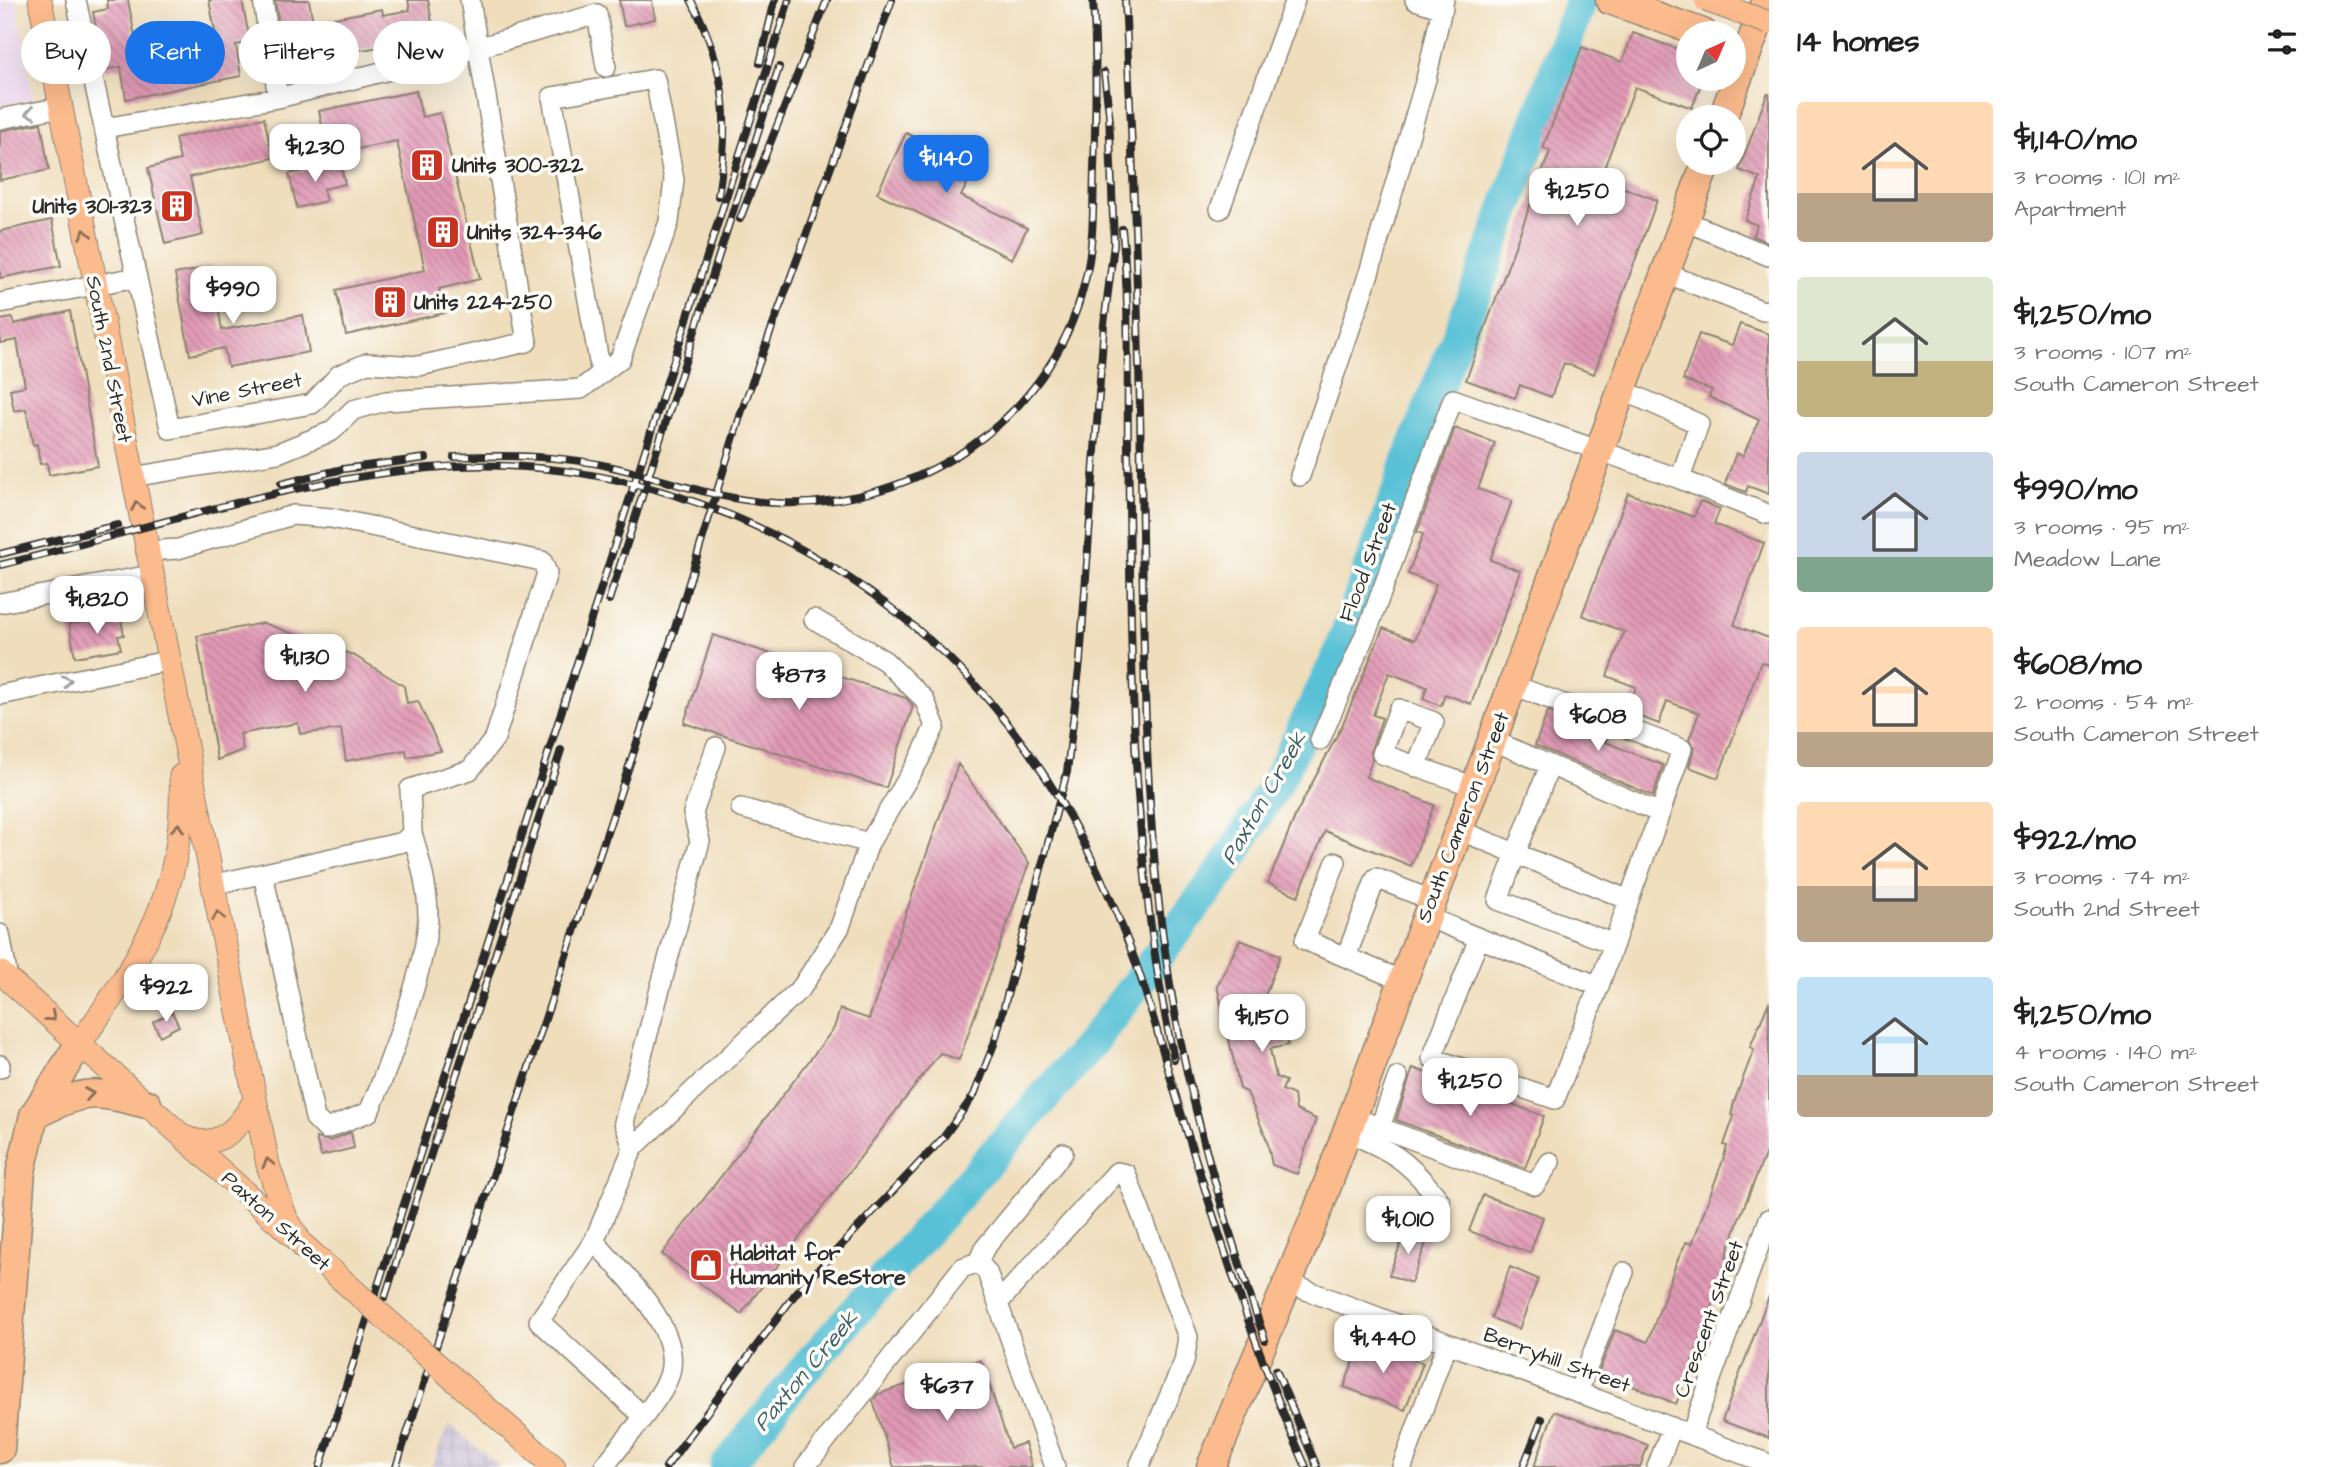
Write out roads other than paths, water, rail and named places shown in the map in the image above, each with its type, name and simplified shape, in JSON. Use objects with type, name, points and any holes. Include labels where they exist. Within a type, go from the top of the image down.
[{"type":"highway","points":[[1610,0],[1676,23]]},
{"type":"highway","points":[[1746,38],[1767,0]]},
{"type":"highway","name":"South Cameron Street","points":[[1211,1467],[1290,1284],[1702,175]]},
{"type":"highway","points":[[0,1448],[15,1218],[21,1171],[34,1115],[80,1043]]},
{"type":"highway","points":[[34,1115],[69,1098],[102,1092],[147,1104]]},
{"type":"main road","name":"South 2nd Street","points":[[40,0],[167,661],[255,1100],[277,1195],[304,1248]]},
{"type":"main road","points":[[1706,0],[1769,23]]},
{"type":"main road","name":"South 2nd Street","points":[[80,1043],[144,947],[171,881],[181,797],[178,717]]},
{"type":"main road","name":"Paxton Street","points":[[4,976],[304,1248],[554,1467]]},
{"type":"main road","points":[[184,1138],[203,1143],[221,1139],[238,1126],[255,1100]]},
{"type":"street","points":[[0,303],[137,277],[76,0]]},
{"type":"street","points":[[263,0],[278,98]]},
{"type":"street","points":[[470,0],[477,48]]},
{"type":"street","points":[[1220,209],[1295,0]]},
{"type":"street","points":[[1300,476],[1370,273],[1426,79],[1443,4],[1415,0]]},
{"type":"street","points":[[104,128],[278,98],[477,48],[597,14],[606,67]]},
{"type":"street","name":"Vine Street","points":[[137,277],[170,429],[312,404],[339,375],[367,363],[419,366],[527,342],[477,48]]},
{"type":"street","points":[[132,477],[278,453],[332,431],[353,411],[386,401],[581,389],[620,359],[669,222],[674,180],[655,79],[552,97],[601,373]]},
{"type":"street","points":[[0,119],[61,107]]},
{"type":"street","points":[[1685,221],[1769,256]]},
{"type":"street","points":[[1665,273],[1763,311],[1769,310]]},
{"type":"street","points":[[1622,390],[1699,424],[1680,479]]},
{"type":"street","name":"Flood Street","points":[[1320,740],[1370,623],[1453,398],[1599,451]]},
{"type":"street","points":[[1599,451],[1680,479],[1767,514]]},
{"type":"street","points":[[146,551],[177,549],[293,515],[331,518],[542,561],[547,573],[495,738],[470,770],[410,789],[412,833],[423,870],[428,918],[417,973],[382,1082],[369,1112],[326,1129],[315,1118],[263,874]]},
{"type":"street","points":[[0,603],[151,575]]},
{"type":"street","points":[[642,1415],[539,1321],[594,1241],[633,1148],[802,987],[840,927],[869,843],[919,760],[935,726],[924,699],[885,661],[814,618]]},
{"type":"street","points":[[0,695],[167,661]]},
{"type":"street","points":[[1479,938],[1432,1058],[1555,1099],[1599,986],[1682,749],[1513,685]]},
{"type":"street","points":[[1492,740],[1660,813]]},
{"type":"street","points":[[633,1148],[624,1122],[700,841],[693,813],[716,747]]},
{"type":"street","points":[[1550,765],[1498,900],[1614,944]]},
{"type":"street","points":[[1416,767],[1475,787]]},
{"type":"street","points":[[741,808],[869,843]]},
{"type":"street","points":[[1459,830],[1514,855],[1629,900]]},
{"type":"street","points":[[212,885],[402,842],[412,833]]},
{"type":"street","points":[[1336,862],[1305,940],[1403,981]]},
{"type":"street","points":[[1346,957],[1376,878],[1479,938],[1599,986]]},
{"type":"street","points":[[0,934],[4,976]]},
{"type":"street","points":[[1380,1127],[1398,1077]]},
{"type":"street","points":[[1349,1124],[1380,1127],[1535,1185],[1550,1162]]},
{"type":"street","points":[[1349,1124],[1417,1171],[1440,1201]]},
{"type":"street","points":[[805,1467],[962,1268],[978,1262],[984,1249],[1063,1153]]},
{"type":"street","points":[[998,1303],[1117,1172],[1126,1174],[1188,1337],[1184,1362],[1139,1467]]},
{"type":"street","name":"Crescent Street","points":[[1691,1434],[1765,1241],[1769,1219]]},
{"type":"street","points":[[594,1241],[664,1325],[672,1358],[666,1384],[604,1467]]},
{"type":"street","points":[[978,1262],[987,1272],[1055,1467]]},
{"type":"street","points":[[1578,1392],[1624,1272]]},
{"type":"street","name":"Berryhill Street","points":[[1290,1284],[1769,1464]]},
{"type":"street","points":[[1402,1467],[1447,1343]]},
{"type":"street","name":"Crescent Street","points":[[1657,1467],[1672,1427]]},
{"type":"waterway","name":"Paxton Creek","points":[[726,1467],[809,1364],[1091,1044],[1225,867],[1277,782],[1340,653],[1409,459],[1476,291],[1581,0]]},
{"type":"railway","points":[[691,0],[703,25],[719,72],[724,144],[718,196]]},
{"type":"railway","points":[[760,63],[775,0]]},
{"type":"railway","points":[[320,1467],[789,0]]},
{"type":"railway","points":[[740,219],[827,0]]},
{"type":"railway","points":[[396,1467],[675,628],[742,410],[892,0]]},
{"type":"railway","points":[[454,457],[556,458],[617,468],[736,499],[777,503],[828,501],[878,491],[925,473],[969,448],[1008,416],[1041,378],[1067,334],[1084,285],[1090,256],[1093,213],[1096,84],[1093,0]]},
{"type":"railway","points":[[1125,0],[1137,293],[1148,776],[1158,897],[1174,1006],[1194,1103],[1234,1247],[1265,1340]]},
{"type":"railway","points":[[609,600],[779,67]]},
{"type":"railway","points":[[1104,72],[1110,121]]},
{"type":"railway","points":[[666,1467],[796,1293],[943,1138],[974,1095],[994,1044],[1067,772],[1080,661],[1104,324],[1114,244],[1109,111]]},
{"type":"railway","points":[[1122,229],[1127,310],[1132,677],[1136,754],[1148,907],[1174,1059]]},
{"type":"railway","points":[[281,484],[343,469],[426,458]]},
{"type":"railway","points":[[0,565],[267,495],[320,484],[429,468],[506,466],[583,474],[659,491],[733,516],[803,550],[869,591],[930,640],[984,695],[1007,723],[1067,812],[1100,876],[1136,962],[1237,1289],[1306,1467]]},
{"type":"railway","points":[[0,554],[118,525]]},
{"type":"railway","points":[[385,1297],[561,750]]},
{"type":"railway","points":[[1276,1370],[1317,1467]]},
{"type":"railway","points":[[1523,1467],[1542,1419]]},
{"type":"place","name":"Units 300-322","points":[[427,165]]},
{"type":"place","name":"Units 301-323","points":[[177,206]]},
{"type":"place","name":"Units 324-346","points":[[443,232]]},
{"type":"place","name":"Units 224-250","points":[[390,302]]},
{"type":"place","name":"Habitat for Humanity ReStore","points":[[706,1265]]}]
